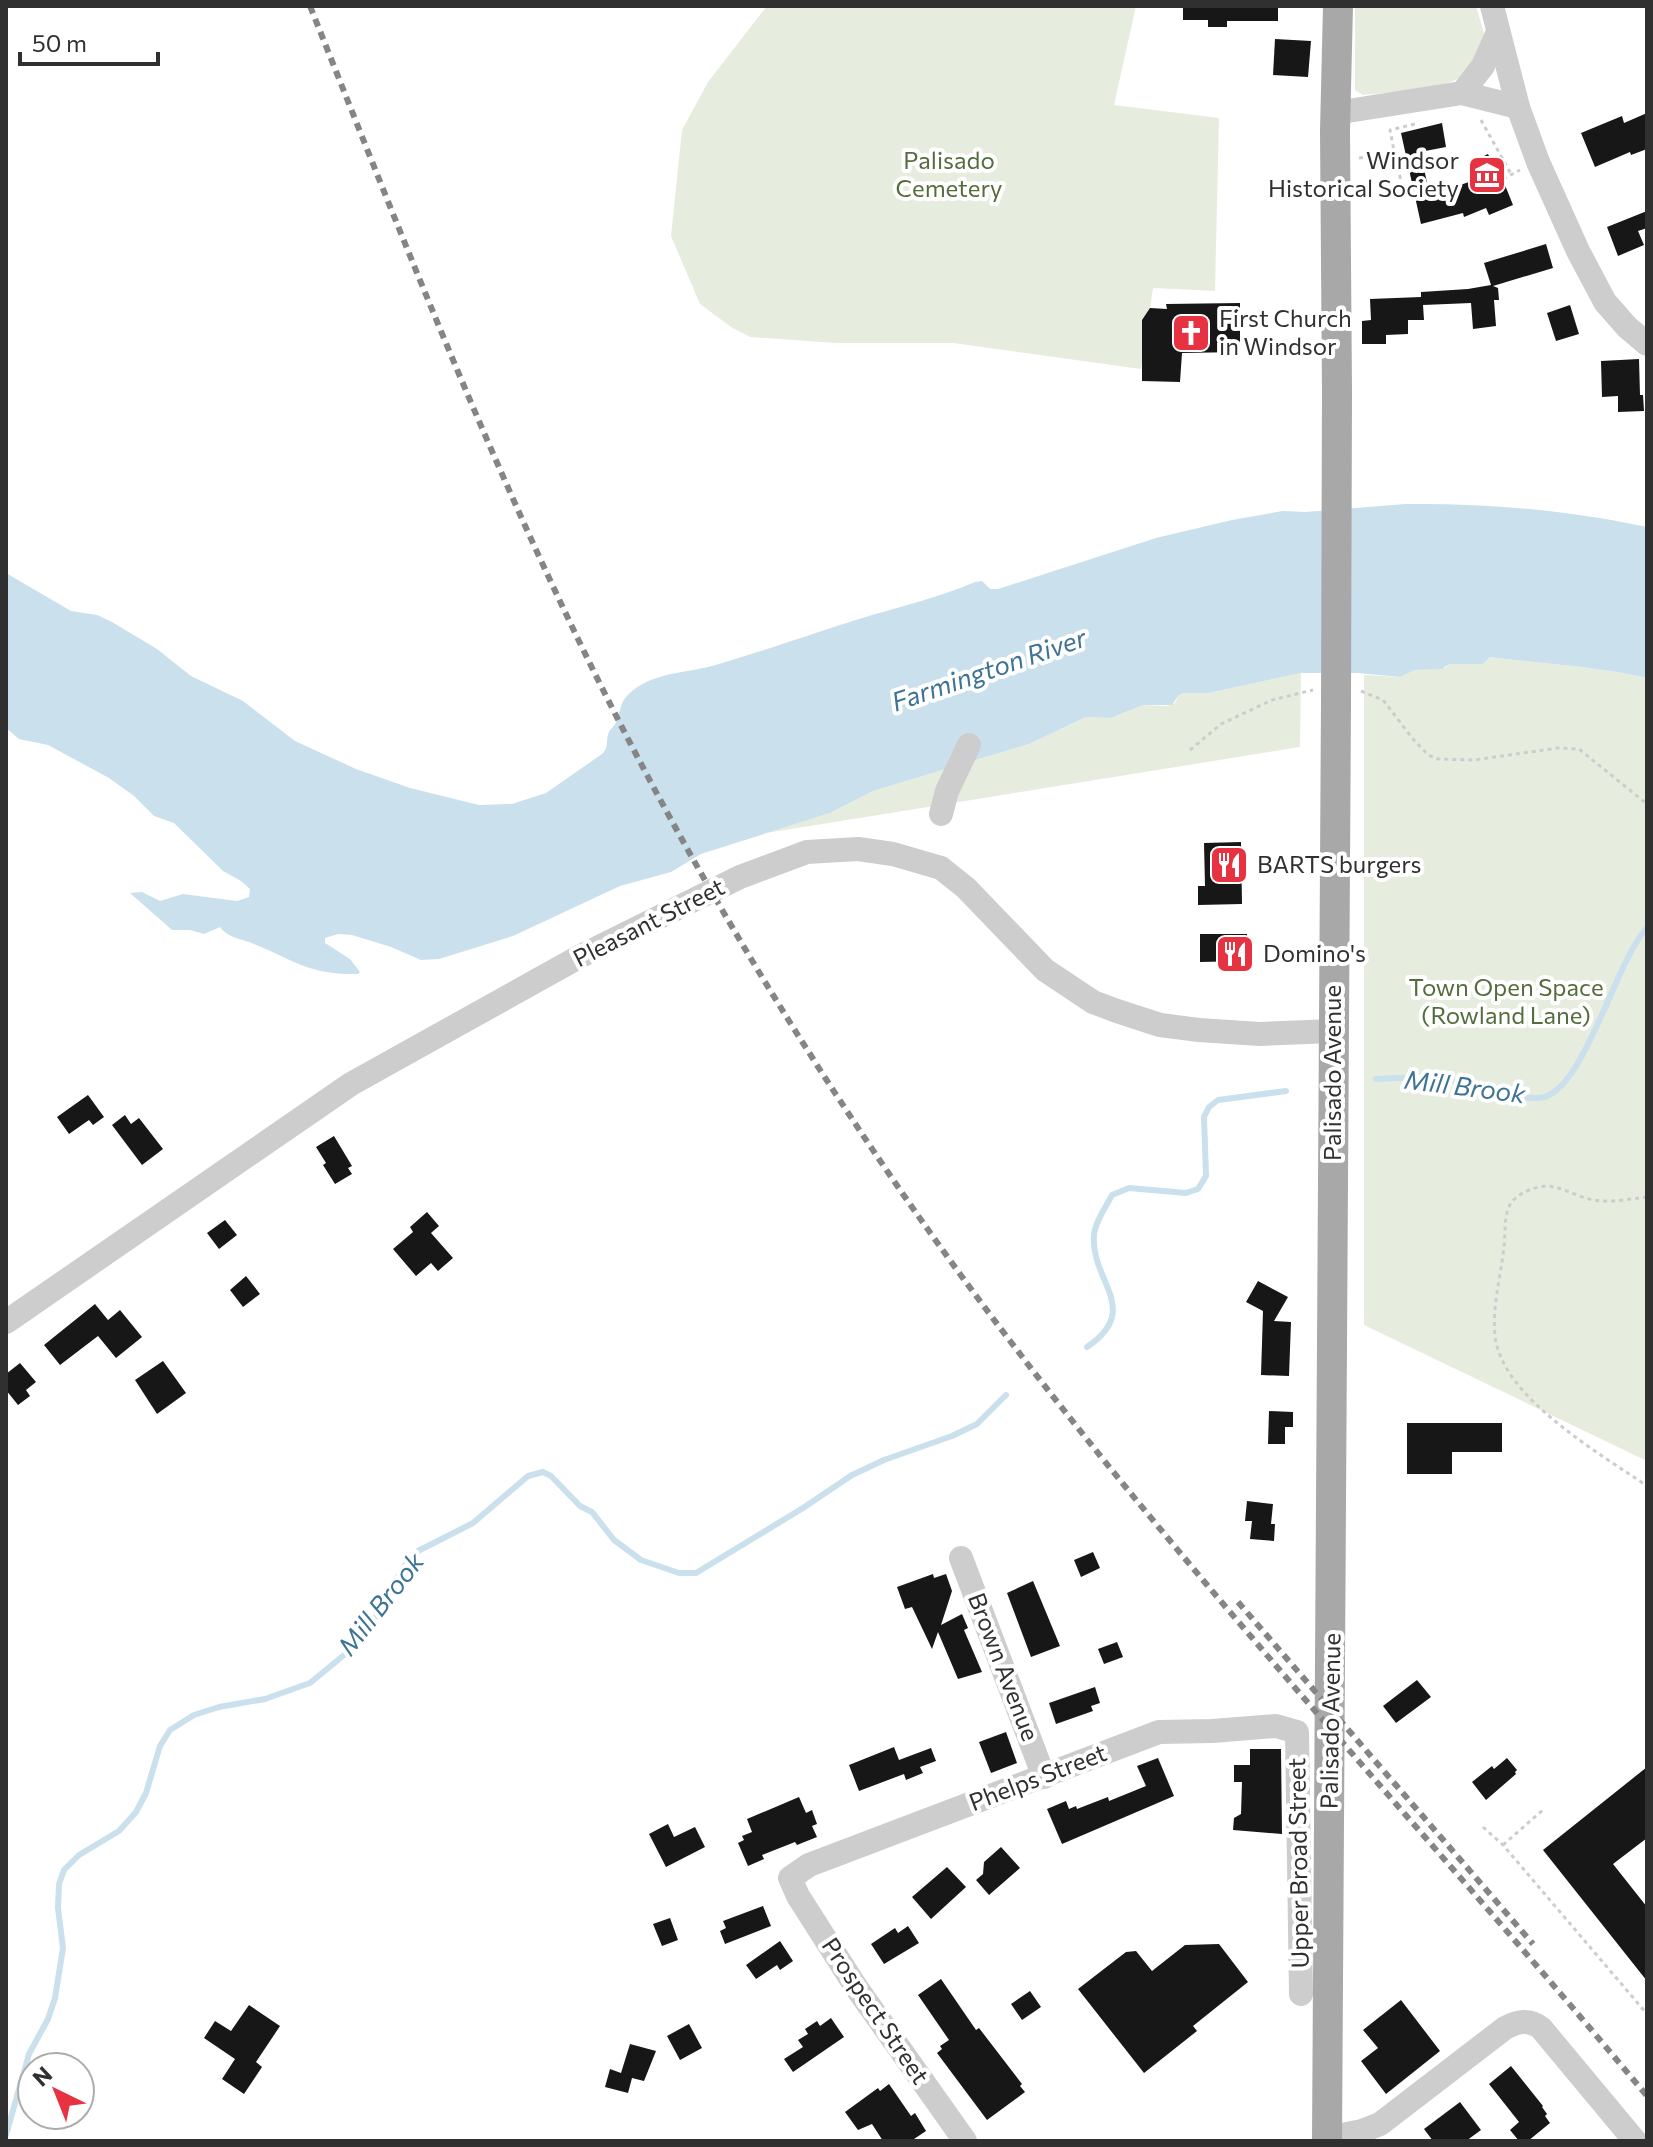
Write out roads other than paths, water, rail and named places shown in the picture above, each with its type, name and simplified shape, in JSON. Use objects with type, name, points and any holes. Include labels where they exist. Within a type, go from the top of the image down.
[{"type":"main road","name":"Palisado Avenue","points":[[1327,2140],[1337,695],[1335,113],[1338,6]]},
{"type":"street","points":[[1492,6],[1518,107],[1555,200],[1605,302],[1647,344]]},
{"type":"street","points":[[1462,93],[1483,66],[1498,32]]},
{"type":"street","points":[[1335,113],[1462,93],[1518,107]]},
{"type":"street","points":[[941,814],[947,791],[969,745]]},
{"type":"street","name":"Pleasant Street","points":[[6,1321],[351,1084],[579,957],[740,877],[807,852],[858,849],[893,854],[941,868],[966,888],[1045,970],[1093,1002],[1117,1011],[1160,1025],[1199,1030],[1260,1034],[1333,1031]]},
{"type":"street","name":"Brown Avenue","points":[[961,1558],[1044,1777]]},
{"type":"street","name":"Phelps Street","points":[[790,1878],[809,1865],[1159,1732],[1276,1726],[1297,1732]]},
{"type":"street","name":"Upper Broad Street","points":[[1297,1732],[1301,1994]]},
{"type":"street","name":"Prospect Street","points":[[790,1878],[798,1896],[856,1987],[965,2141]]},
{"type":"street","points":[[1327,2140],[1380,2124],[1505,2028],[1530,2022],[1541,2028],[1635,2141]]},
{"type":"water","name":"Farmington River","points":[[1406,504],[1527,509],[1647,527],[1647,678],[1490,657],[1483,664],[1449,664],[1442,669],[1415,670],[1400,677],[1301,673],[1209,693],[1184,693],[1172,705],[1143,705],[1111,718],[1086,717],[1029,744],[873,791],[830,813],[701,854],[671,872],[620,886],[513,936],[439,959],[421,960],[352,935],[338,934],[325,938],[325,943],[350,959],[360,972],[358,974],[327,972],[303,966],[231,936],[220,927],[204,934],[172,930],[130,893],[142,892],[160,901],[183,894],[237,901],[249,897],[250,889],[223,871],[174,823],[154,816],[109,778],[48,745],[19,739],[6,728],[6,573],[71,611],[97,615],[112,622],[157,649],[191,676],[243,701],[295,741],[356,769],[410,788],[479,805],[512,804],[546,793],[602,754],[625,699],[632,691],[652,680],[719,664],[975,582],[982,581],[990,589],[998,589],[1156,538],[1232,520],[1283,511]]},
{"type":"waterway","name":"Mill Brook","points":[[1376,1079],[1440,1079],[1527,1098],[1539,1098],[1555,1091],[1570,1075],[1584,1052],[1623,968],[1647,928]]},
{"type":"waterway","name":"Mill Brook","points":[[1087,1347],[1103,1333],[1111,1320],[1113,1307],[1099,1267],[1094,1235],[1112,1195],[1129,1188],[1186,1193],[1198,1189],[1206,1176],[1204,1117],[1209,1107],[1218,1100],[1286,1091]]},
{"type":"waterway","name":"Mill Brook","points":[[6,2135],[29,2054],[48,2019],[55,1998],[63,1948],[58,1908],[59,1884],[64,1870],[79,1855],[119,1831],[136,1812],[146,1793],[160,1746],[170,1730],[194,1715],[265,1699],[310,1683],[355,1646],[405,1565],[418,1551],[473,1523],[528,1476],[543,1472],[551,1476],[580,1506],[592,1512],[614,1540],[641,1560],[679,1573],[696,1573],[852,1475],[977,1424],[1006,1395]]},
{"type":"railway","points":[[310,6],[460,377],[558,597],[673,824],[803,1043],[896,1184],[982,1304],[1072,1421],[1261,1648],[1647,2096]]},
{"type":"railway","points":[[1238,1602],[1533,1944]]},
{"type":"place","name":"Windsor Historical Society","points":[[1487,175]]},
{"type":"place","name":"First Church in Windsor","points":[[1191,333]]},
{"type":"place","name":"BARTS burgers","points":[[1229,865]]},
{"type":"place","name":"Domino's","points":[[1235,954]]},
{"type":"park label","name":"Palisado Cemetery","points":[[949,175]]},
{"type":"park label","name":"Town Open Space (Rowland Lane)","points":[[1506,1002]]}]
